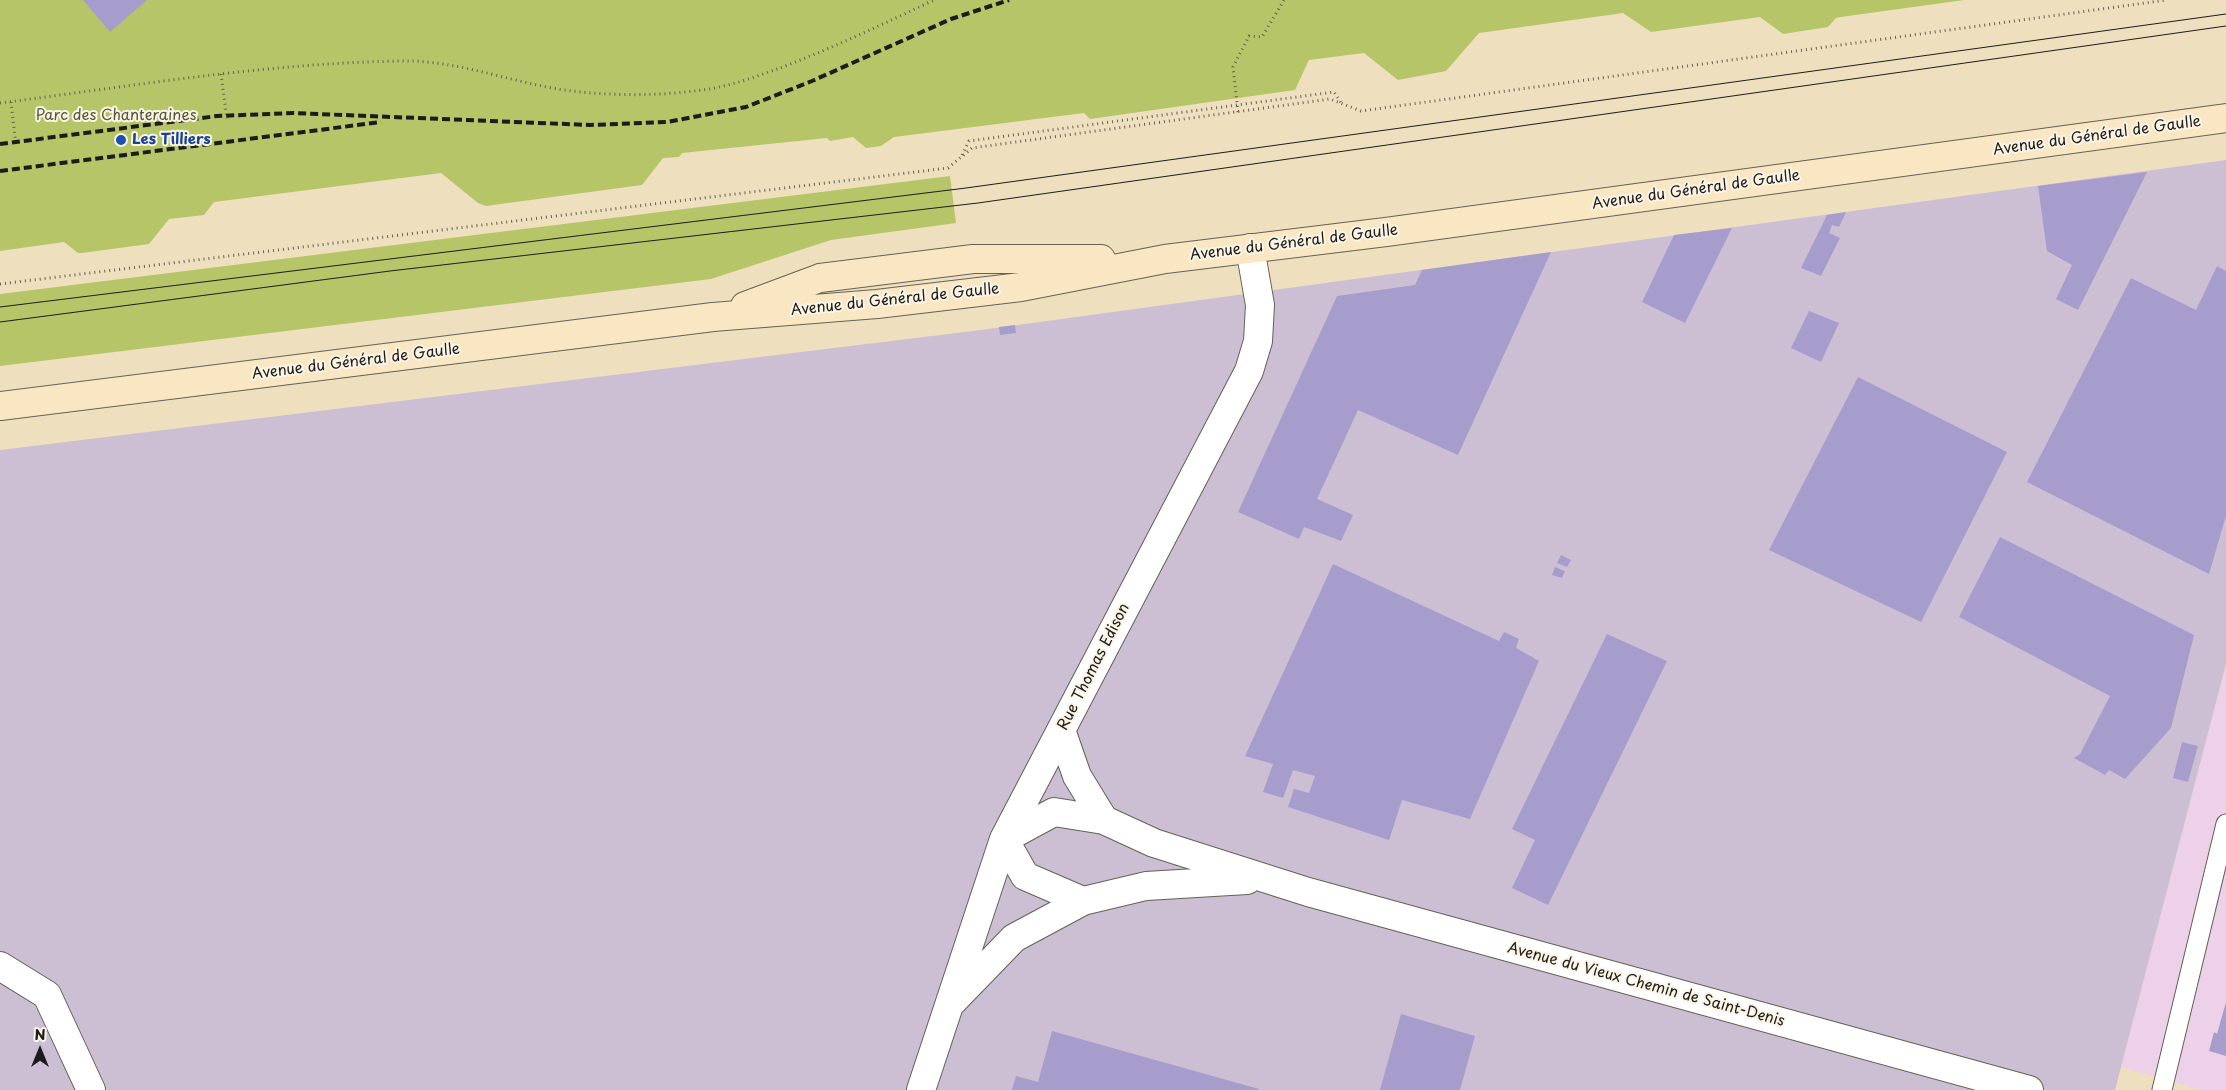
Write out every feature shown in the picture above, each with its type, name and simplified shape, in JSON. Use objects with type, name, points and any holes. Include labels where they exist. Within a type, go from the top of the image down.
[{"type":"main road","name":"Avenue du Général de Gaulle","points":[[0,406],[713,318],[820,278],[974,259],[1165,259],[1386,232],[2226,118]]},
{"type":"street","name":"Rue Thomas Edison","points":[[921,1090],[1004,840],[1249,371],[1258,341],[1260,304],[1250,248]]},
{"type":"street","points":[[1060,730],[1077,776],[1104,820]]},
{"type":"street","name":"Avenue du Vieux Chemin de Saint-Denis","points":[[1004,840],[1054,812],[1104,820],[1154,843],[1264,879],[2029,1090]]},
{"type":"street","points":[[1004,840],[1025,876],[1083,901]]},
{"type":"street","name":"Avenue du Vieux Chemin de Saint-Denis","points":[[949,1005],[1014,938],[1083,901],[1146,886],[1264,879]]},
{"type":"street","points":[[0,966],[47,995],[91,1090]]},
{"type":"lane","points":[[2162,1090],[2226,824]]},
{"type":"path","points":[[0,104],[222,74],[404,61],[460,66],[497,77],[572,91],[622,95],[704,90],[757,76],[832,49],[934,0]]},
{"type":"path","points":[[1238,112],[1233,67],[1249,36],[1262,37],[1284,0]]},
{"type":"path","points":[[0,284],[948,168],[972,148],[1330,99],[1361,111],[2167,0]]},
{"type":"path","points":[[222,74],[227,120]]},
{"type":"path","points":[[962,156],[969,141],[1237,104],[1334,92],[1343,105]]},
{"type":"path","points":[[11,102],[16,146]]},
{"type":"shaded area","points":[[2226,160],[2226,664],[2115,1090],[0,1090],[0,450],[981,330]]},
{"type":"shaded area","points":[[2226,664],[2226,1090],[2201,1090],[2121,1067]]},
{"type":"green space","name":"Parc des Chanteraines","points":[[0,0],[1964,0],[1841,17],[1836,18],[1828,27],[1783,34],[1760,17],[1651,32],[1623,13],[1479,33],[1446,71],[1398,80],[1364,53],[1309,60],[1295,90],[1090,119],[1084,113],[894,137],[881,146],[866,148],[853,137],[830,141],[827,138],[682,153],[679,157],[663,158],[642,185],[486,206],[478,203],[441,173],[214,202],[204,215],[169,219],[149,244],[78,253],[64,242],[0,251]]},
{"type":"green space","points":[[950,176],[956,223],[831,240],[711,279],[0,366],[0,294]]},
{"type":"building","points":[[83,0],[147,0],[110,32]]},
{"type":"building","points":[[2147,172],[2078,310],[2056,299],[2072,265],[2047,251],[2038,186]]},
{"type":"building","points":[[1846,212],[1839,227],[1832,225],[1829,233],[1840,238],[1821,276],[1801,268],[1827,215]]},
{"type":"building","points":[[1732,228],[1685,323],[1642,302],[1674,235]]},
{"type":"building","points":[[1551,252],[1458,455],[1358,410],[1317,499],[1353,515],[1341,541],[1304,527],[1299,539],[1238,512],[1337,296],[1415,285],[1422,270]]},
{"type":"building","points":[[2217,266],[2226,271],[2226,516],[2209,574],[2027,482],[2131,278],[2196,310]]},
{"type":"building","points":[[1809,311],[1839,323],[1821,362],[1791,348]]},
{"type":"building","points":[[1015,325],[1016,333],[1000,335],[999,327]]},
{"type":"building","points":[[1858,377],[2007,452],[1921,622],[1769,550]]},
{"type":"building","points":[[2000,537],[2194,635],[2171,728],[2125,779],[2109,770],[2105,775],[2074,758],[2080,754],[2110,696],[1959,617]]},
{"type":"building","points":[[1561,555],[1571,560],[1567,567],[1557,563]]},
{"type":"building","points":[[1333,564],[1499,641],[1504,632],[1519,639],[1516,648],[1539,661],[1470,819],[1402,800],[1389,840],[1288,807],[1294,789],[1309,793],[1315,776],[1293,770],[1283,798],[1263,792],[1273,764],[1245,756]]},
{"type":"building","points":[[1555,567],[1565,571],[1562,578],[1552,575]]},
{"type":"building","points":[[1607,634],[1667,661],[1548,905],[1512,888],[1535,840],[1512,829]]},
{"type":"building","points":[[2182,742],[2198,746],[2188,782],[2173,778]]},
{"type":"building","points":[[2226,1002],[2226,1056],[2209,1051],[2214,1032],[2217,1034]]},
{"type":"building","points":[[1401,1014],[1475,1036],[1460,1090],[1380,1090]]},
{"type":"building","points":[[1052,1031],[1259,1090],[1012,1090],[1016,1076],[1038,1082]]},
{"type":"tram line","points":[[0,307],[966,188],[2226,14]]},
{"type":"tram line","points":[[0,322],[390,271],[978,203],[2226,26]]},
{"type":"railway","points":[[0,144],[217,116],[294,113],[590,125],[667,122],[746,107],[812,81],[951,19],[1009,0]]},
{"type":"railway","points":[[0,171],[381,122]]},
{"type":"place","name":"Les Tilliers","points":[[121,140]]}]
